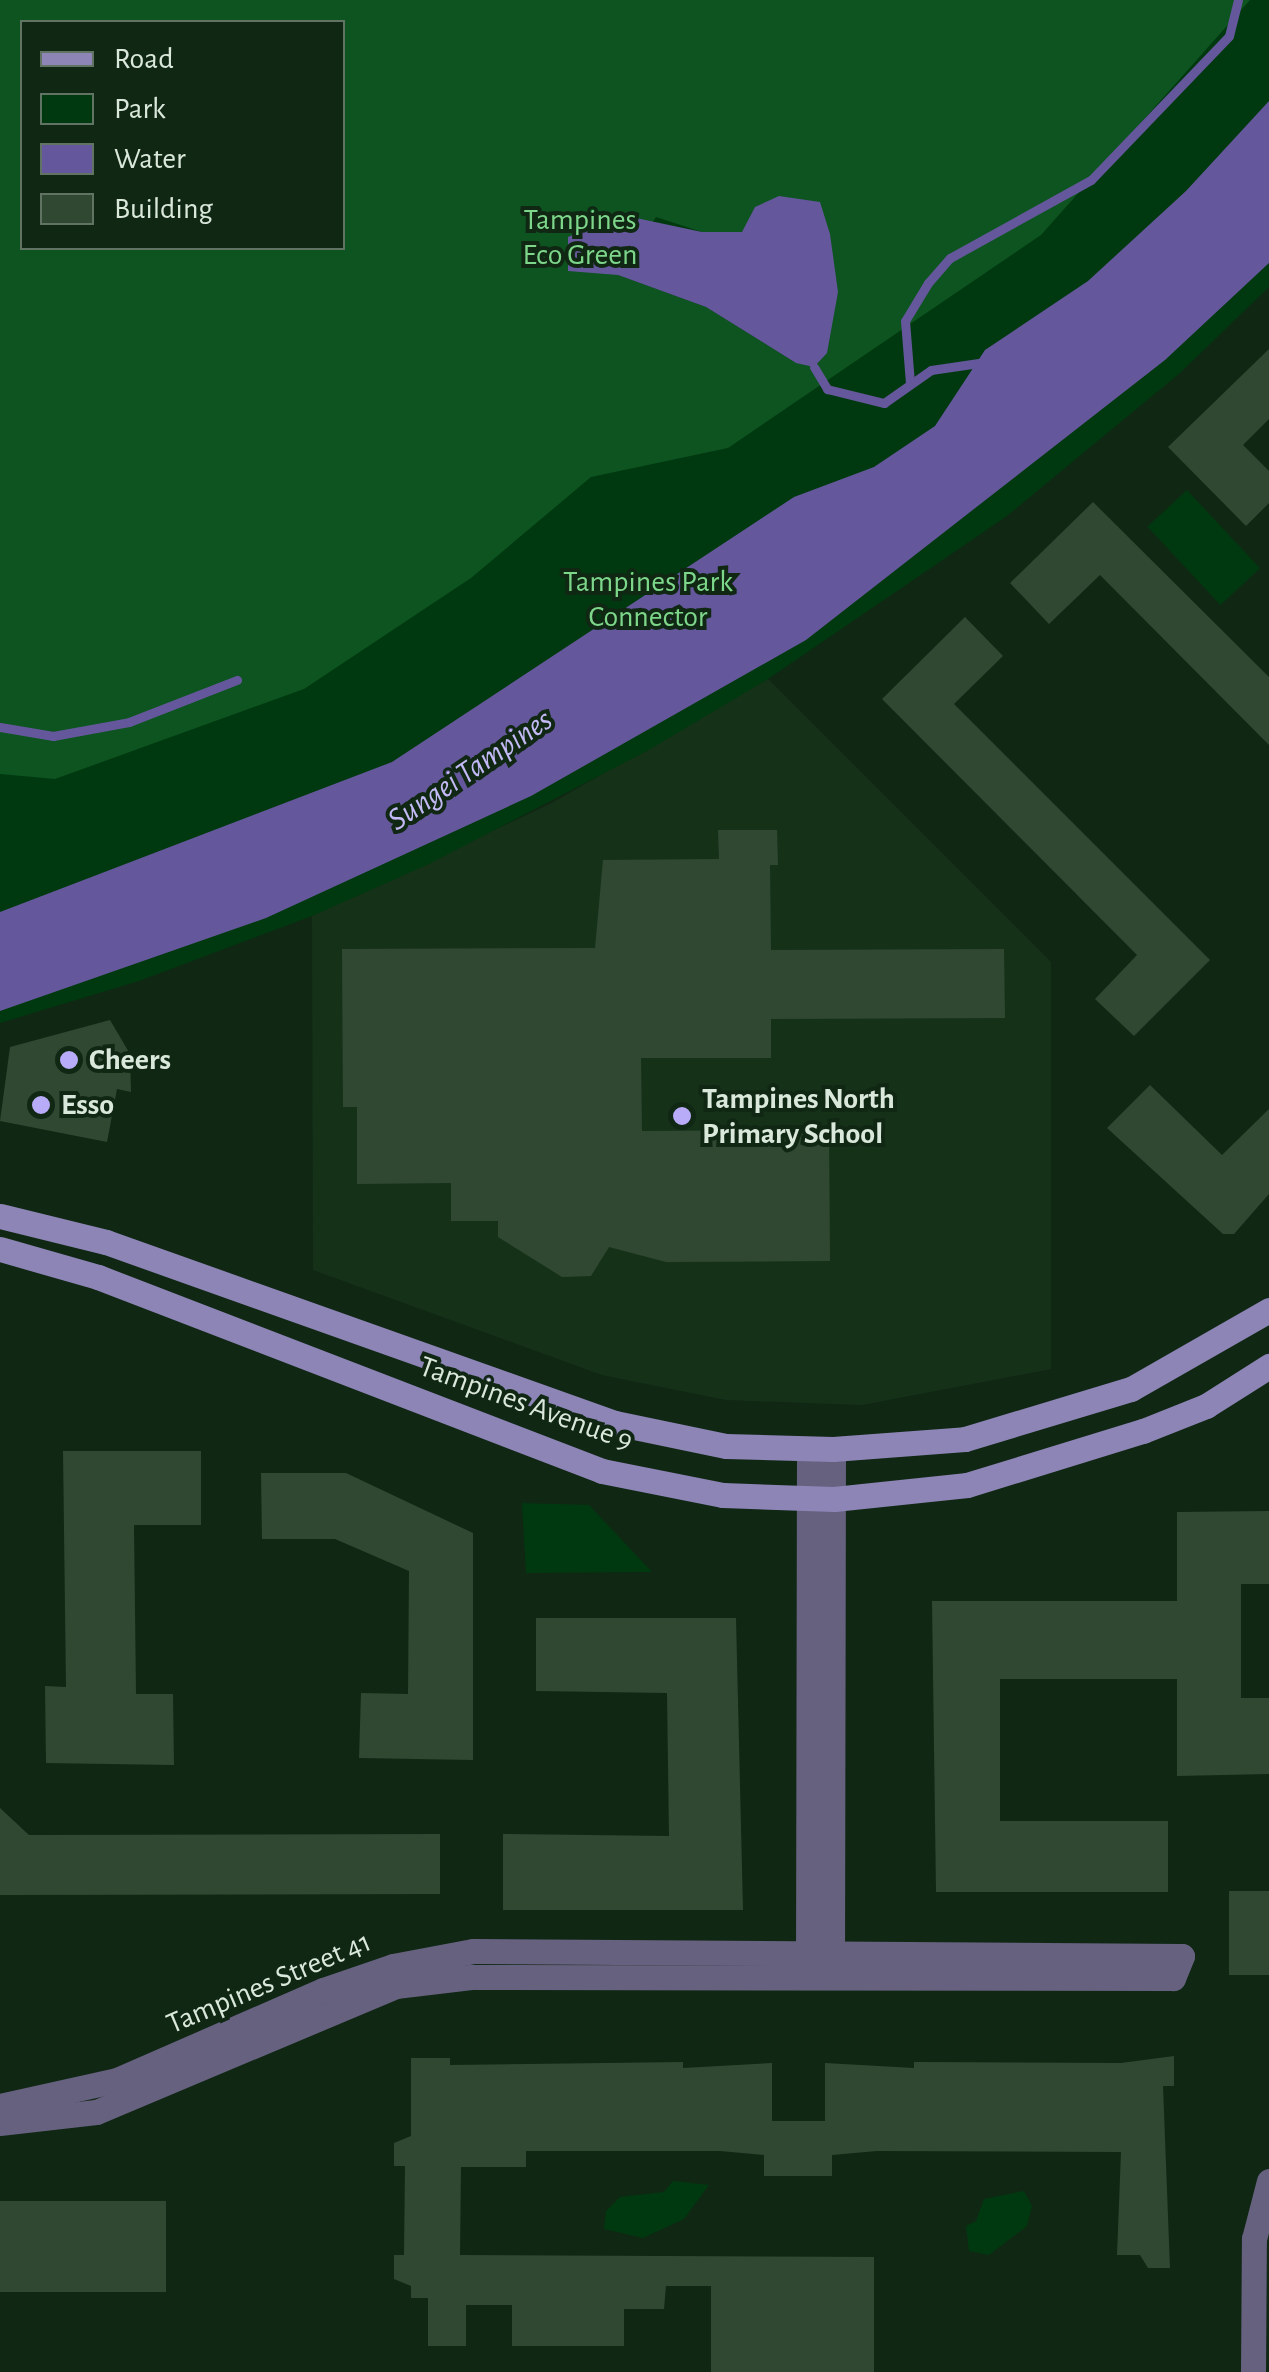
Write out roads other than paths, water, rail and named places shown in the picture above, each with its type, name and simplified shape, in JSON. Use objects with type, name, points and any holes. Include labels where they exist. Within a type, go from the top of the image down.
[{"type":"main road","name":"Tampines Avenue 9","points":[[0,1216],[106,1242],[614,1424],[726,1446],[821,1449],[965,1439],[1132,1390],[1269,1310]]},
{"type":"main road","name":"Tampines Avenue 9","points":[[0,1249],[98,1276],[602,1471],[723,1495],[822,1500],[967,1485],[1079,1454],[1206,1406],[1269,1366]]},
{"type":"street","points":[[820,1967],[821,1449]]},
{"type":"street","name":"Tampines Street 41","points":[[0,2106],[117,2080],[326,2000],[396,1986],[471,1977],[1182,1956],[1182,1964],[1172,1978],[820,1967]]},
{"type":"street","name":"Tampines Street 41","points":[[0,2123],[96,2112],[176,2083],[326,2000]]},
{"type":"street","points":[[1253,2372],[1254,2238],[1269,2181]]},
{"type":"water","name":"Sungei Tampines","points":[[1269,101],[1269,263],[1165,360],[806,640],[531,796],[266,918],[0,1011],[0,912],[392,762],[794,497],[874,467],[935,426],[985,350],[1088,281],[1186,191]]},
{"type":"water","points":[[779,196],[820,202],[830,234],[838,292],[827,353],[814,367],[796,363],[706,307],[618,275],[568,271],[568,237],[622,215],[702,232],[742,232],[755,207]]},
{"type":"waterway","points":[[910,383],[905,321],[928,283],[950,258],[1091,180],[1229,36],[1238,0]]},
{"type":"waterway","points":[[814,367],[827,389],[884,403],[931,370],[985,362]]},
{"type":"waterway","points":[[0,727],[53,736],[129,722],[237,680]]},
{"type":"place","name":"Cheers","points":[[69,1060]]},
{"type":"place","name":"Esso","points":[[41,1105]]},
{"type":"place","name":"Tampines North Primary School","points":[[682,1116]]},
{"type":"park label","name":"Tampines Eco Green","points":[[580,237]]},
{"type":"park label","name":"Tampines Park Connector","points":[[648,599]]}]
